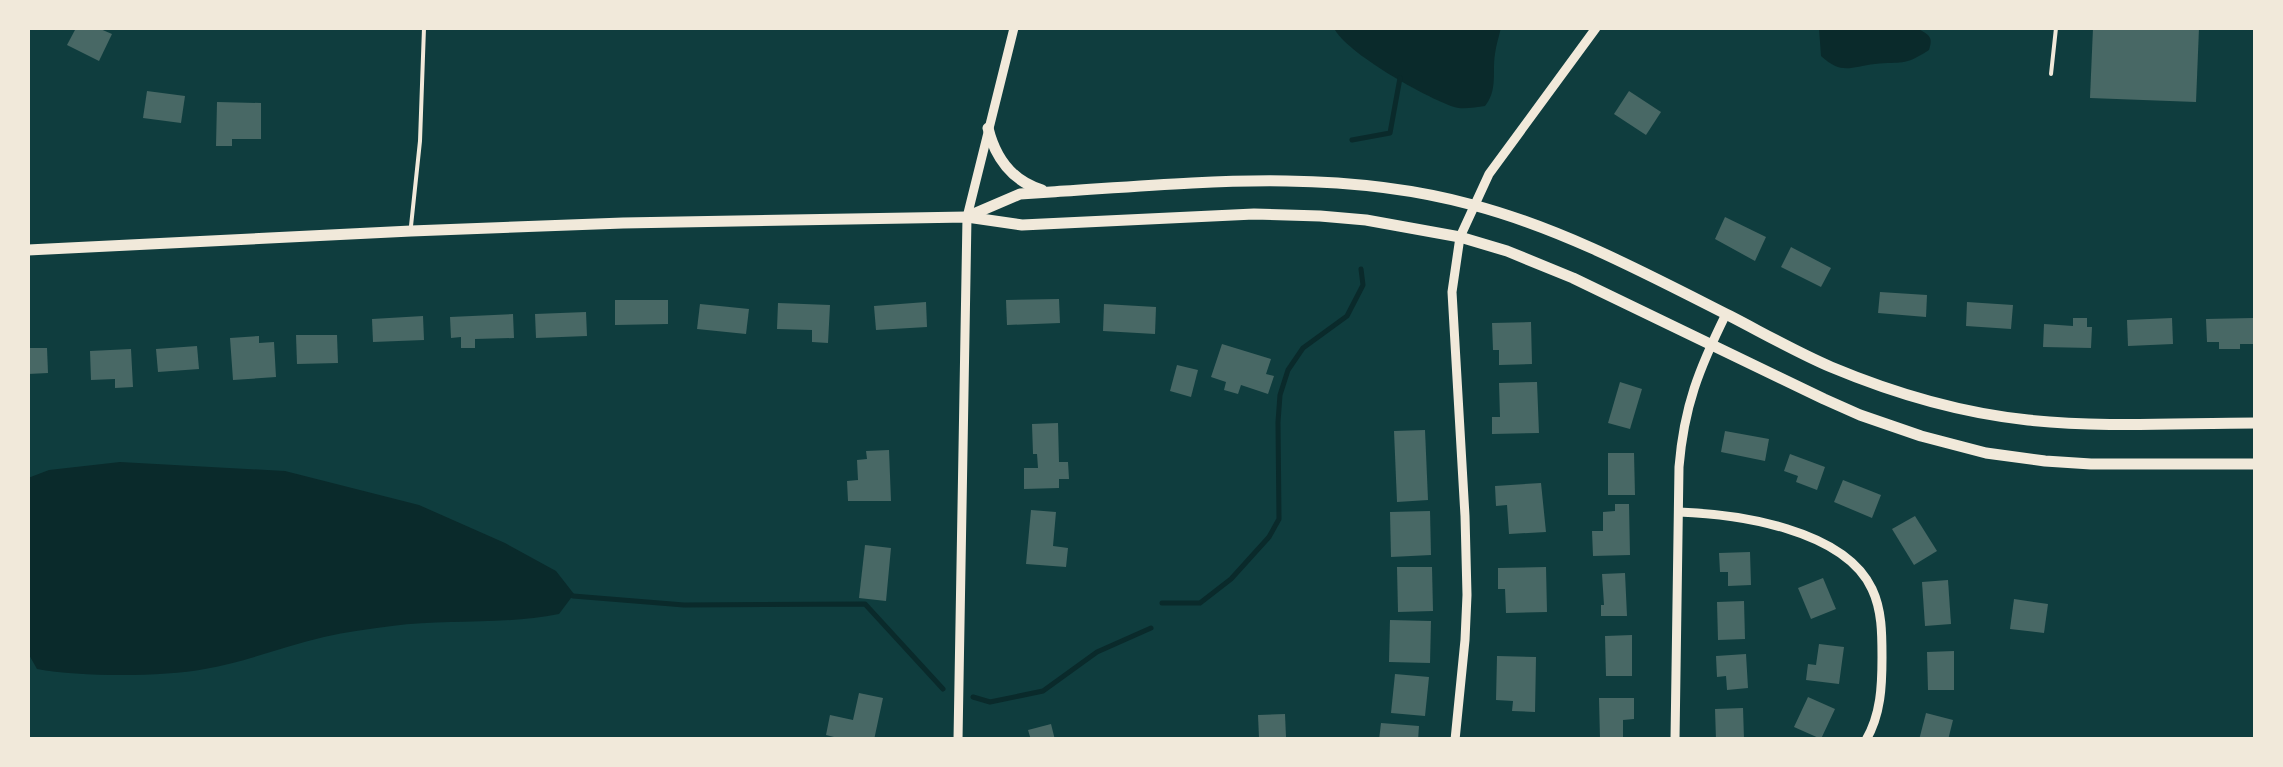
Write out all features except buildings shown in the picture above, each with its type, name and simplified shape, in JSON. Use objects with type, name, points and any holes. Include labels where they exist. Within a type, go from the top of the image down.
[{"type":"street","points":[[958,740],[967,216],[1014,28]]},
{"type":"street","points":[[1456,740],[1466,595],[1453,306],[1460,237],[1489,174],[1596,28]]},
{"type":"street","points":[[988,128],[1000,159],[1016,177],[1051,192]]},
{"type":"street","points":[[967,216],[1020,194],[1262,180],[1380,187],[1474,205],[1582,245],[1831,367],[1901,392],[2025,420],[2099,424],[2256,423]]},
{"type":"street","points":[[28,250],[640,223],[967,216],[1022,224],[1207,216],[1366,220],[1460,237],[1507,251],[1860,415],[1922,436],[2019,458],[2091,464],[2256,464]]},
{"type":"street","points":[[1675,740],[1682,430],[1698,371],[1726,314]]},
{"type":"street","points":[[1678,512],[1701,512],[1803,534],[1828,545],[1860,570],[1872,588],[1882,632],[1882,691],[1866,740]]},
{"type":"lane","points":[[411,231],[420,140],[424,28]]},
{"type":"lane","points":[[2050,74],[2056,28]]},
{"type":"water","points":[[1334,28],[1501,28],[1489,100],[1485,106],[1465,108],[1441,102],[1370,61]]},
{"type":"water","points":[[1819,28],[1916,28],[1929,36],[1931,42],[1929,50],[1908,61],[1841,68],[1821,56]]},
{"type":"water","points":[[120,462],[285,471],[419,505],[505,543],[556,571],[574,594],[559,614],[358,631],[187,672],[98,675],[37,669],[28,653],[28,478],[49,470]]},
{"type":"waterway","points":[[1352,140],[1390,133],[1400,78]]},
{"type":"waterway","points":[[1162,603],[1200,603],[1231,579],[1269,537],[1279,519],[1278,422],[1280,395],[1288,370],[1303,348],[1347,316],[1363,285],[1361,269]]},
{"type":"waterway","points":[[573,596],[684,605],[865,604],[943,689]]},
{"type":"waterway","points":[[973,697],[990,702],[1043,691],[1097,652],[1151,628]]}]
